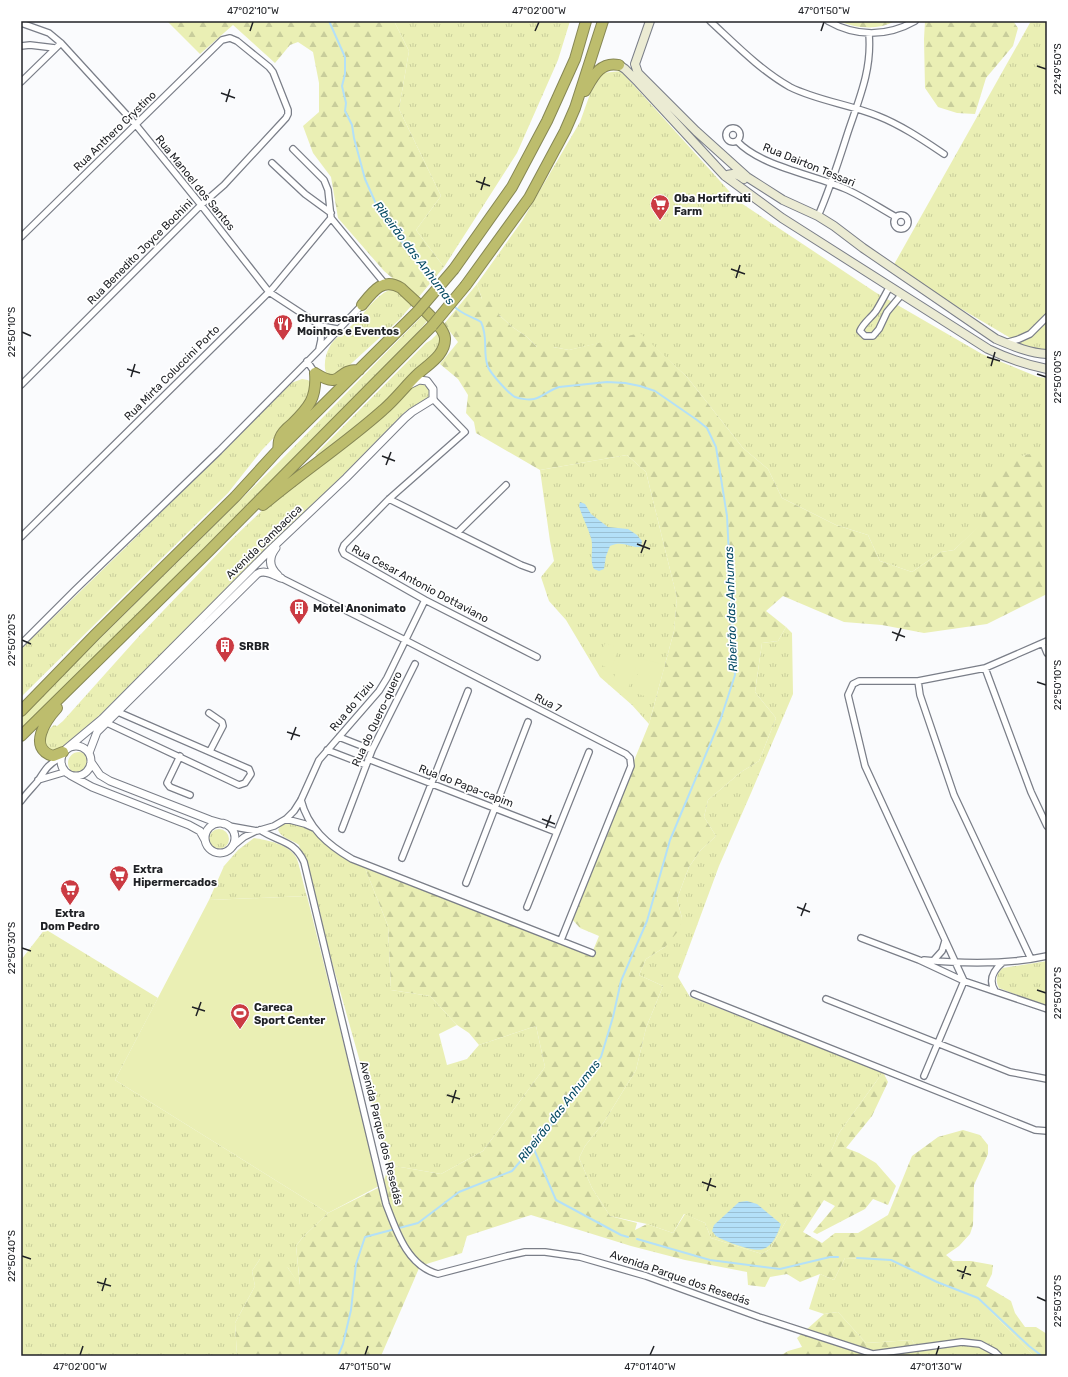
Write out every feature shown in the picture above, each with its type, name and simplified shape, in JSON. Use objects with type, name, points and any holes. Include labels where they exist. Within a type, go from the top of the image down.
[{"type":"highway","points":[[21,711],[25,703],[235,497],[278,450],[418,312],[454,269],[512,187],[526,161],[547,121],[575,59],[586,21]]},
{"type":"highway","points":[[21,736],[208,552],[432,326],[466,285],[529,198],[565,131],[575,108],[604,21]]},
{"type":"highway","points":[[575,108],[596,74],[603,67],[614,64],[619,65]]},
{"type":"highway","points":[[208,552],[303,471],[370,421],[392,402],[418,374],[435,359],[440,352],[445,339],[441,328],[429,314],[401,288],[391,284],[385,284],[372,292],[362,305]]},
{"type":"highway","points":[[315,373],[326,380],[331,381],[336,380],[350,370],[359,370]]},
{"type":"highway","points":[[278,450],[279,438],[282,433],[304,412],[311,403],[315,386],[315,373]]},
{"type":"highway","points":[[63,753],[53,756],[45,752],[41,746],[41,733],[45,724],[55,710],[140,618]]},
{"type":"main road","points":[[649,22],[635,64],[638,73],[696,131],[747,177],[783,200],[818,216],[834,226],[869,252],[996,339],[1016,348],[1047,354]]},
{"type":"main road","points":[[619,65],[631,67],[635,64]]},
{"type":"main road","points":[[619,65],[638,82],[724,176],[782,218],[988,349],[1011,360],[1047,369]]},
{"type":"main road","points":[[724,176],[734,173],[754,185],[763,188]]},
{"type":"street","points":[[710,21],[752,60],[790,87],[815,97],[877,115],[896,124],[944,154]]},
{"type":"street","points":[[828,21],[851,30],[869,34],[903,28],[915,21]]},
{"type":"street","name":"Rua Manoel dos Santos","points":[[21,23],[51,34],[61,43],[136,125],[269,292],[321,326],[337,329]]},
{"type":"street","points":[[818,216],[831,183],[868,71],[871,51],[869,34]]},
{"type":"street","name":"Rua Benedito Joyce Bochini","points":[[21,386],[201,205],[224,185],[288,114],[288,110],[273,72],[236,41],[230,38],[222,40]]},
{"type":"street","name":"Rua Anthero Crystino","points":[[21,237],[222,40]]},
{"type":"street","points":[[21,82],[61,43]]},
{"type":"street","points":[[21,46],[30,45],[55,48]]},
{"type":"street","name":"Rua Dairton Tessari","points":[[737,141],[752,153],[849,190],[896,217]]},
{"type":"street","points":[[293,150],[324,180],[328,190],[331,216]]},
{"type":"street","points":[[272,163],[331,216],[385,284]]},
{"type":"street","name":"Rua Mirta Coluccini Porto","points":[[21,537],[269,292],[331,216]]},
{"type":"street","points":[[890,286],[876,311],[862,327],[860,331],[865,336],[873,336],[877,333],[883,319],[902,294]]},
{"type":"street","points":[[21,644],[224,445],[362,305]]},
{"type":"street","points":[[1005,343],[1020,339],[1030,334],[1047,317]]},
{"type":"street","points":[[318,351],[321,340],[321,326]]},
{"type":"street","points":[[307,361],[315,373]]},
{"type":"street","points":[[392,402],[414,381],[419,380],[427,381],[431,385],[434,393],[434,399]]},
{"type":"street","name":"Rua Cesar Antonio Dottaviano","points":[[434,399],[465,432],[389,499],[344,545],[342,550],[344,554],[425,600],[537,657]]},
{"type":"street","name":"Avenida Cambacica","points":[[63,753],[102,718],[405,418],[434,399]]},
{"type":"street","points":[[457,533],[506,485]]},
{"type":"street","points":[[389,499],[521,565],[532,569]]},
{"type":"street","points":[[281,578],[273,570],[270,560],[271,555],[290,532]]},
{"type":"street","name":"Avenida Cambacica","points":[[89,753],[97,732],[259,572],[281,578]]},
{"type":"street","name":"Rua 7","points":[[281,578],[405,640],[626,754],[630,758],[632,762],[631,766],[560,940]]},
{"type":"street","name":"Rua do Tiziu","points":[[226,825],[259,830],[274,826],[286,819],[294,811],[301,800],[318,760],[379,691],[387,678],[425,600]]},
{"type":"street","points":[[924,1076],[964,981],[865,766],[848,695],[853,684],[859,681],[918,681],[985,668],[1045,642],[1047,653]]},
{"type":"street","name":"Rua do Quero-quero","points":[[342,829],[368,759],[415,664]]},
{"type":"street","points":[[985,668],[1031,792],[1047,826]]},
{"type":"street","points":[[918,681],[920,695],[954,794],[1031,960]]},
{"type":"street","points":[[402,858],[468,691]]},
{"type":"street","points":[[107,723],[239,785],[245,783],[251,774],[249,769],[118,712]]},
{"type":"street","points":[[209,713],[222,722],[223,726],[210,751]]},
{"type":"street","points":[[466,883],[528,722]]},
{"type":"street","points":[[338,737],[372,750]]},
{"type":"street","points":[[21,802],[46,768],[63,753],[76,745],[86,749],[89,753],[91,762],[100,775],[110,781],[226,825],[233,830],[235,835],[233,846]]},
{"type":"street","points":[[327,750],[366,765]]},
{"type":"street","points":[[527,907],[589,752]]},
{"type":"street","points":[[63,753],[62,768],[67,773],[92,787],[190,825],[200,831],[209,848],[217,853],[224,852],[244,837],[259,830]]},
{"type":"street","points":[[180,756],[167,783],[170,787],[190,795]]},
{"type":"street","name":"Rua do Papa-capim","points":[[368,759],[556,832]]},
{"type":"street","points":[[38,780],[67,773],[74,776],[84,774],[88,771],[91,762]]},
{"type":"street","points":[[301,800],[307,817],[314,828],[339,851],[352,859],[592,953]]},
{"type":"street","points":[[286,819],[314,828]]},
{"type":"street","points":[[205,840],[208,829],[213,825],[218,823],[226,825]]},
{"type":"street","name":"Avenida Parque dos Resedás","points":[[259,830],[289,844],[301,854],[304,862],[386,1204],[397,1232],[405,1247],[420,1266],[430,1272],[438,1274],[525,1252],[545,1252],[580,1257],[646,1276],[873,1354],[962,1342],[980,1344],[996,1352],[999,1356]]},
{"type":"street","points":[[861,938],[919,960],[964,981],[1047,1009]]},
{"type":"street","points":[[933,961],[942,951],[945,941]]},
{"type":"street","points":[[919,960],[955,963],[1002,963],[1031,960],[1047,956]]},
{"type":"street","points":[[995,992],[992,985],[992,977],[995,969],[1002,963]]},
{"type":"street","points":[[694,994],[1035,1130],[1047,1131]]},
{"type":"street","points":[[826,999],[1010,1072],[1047,1079]]},
{"type":"green space","points":[[167,21],[394,21],[409,51],[399,109],[441,196],[416,230],[444,267],[417,299],[384,271],[338,218],[331,177],[313,153],[303,126],[319,112],[319,83],[313,52],[298,42],[290,45],[275,63],[233,25],[200,54]]},
{"type":"green space","points":[[394,21],[570,21],[558,60],[517,153],[444,267],[416,230],[441,196],[399,109],[409,51]]},
{"type":"green space","points":[[838,21],[895,21],[881,26],[859,27]]},
{"type":"green space","points":[[925,21],[1013,21],[1018,28],[1013,46],[986,78],[975,114],[957,113],[938,107],[925,88]]},
{"type":"green space","points":[[1031,21],[1047,21],[1047,351],[1036,353],[892,268]]},
{"type":"green space","points":[[621,71],[738,201],[875,292],[982,354],[1038,377],[1047,378],[1047,454],[1024,455],[981,507],[983,523],[954,550],[941,552],[912,572],[880,561],[868,535],[836,525],[782,498],[768,469],[743,448],[687,377],[640,334],[569,350],[553,347],[537,347],[527,337],[511,326],[482,299],[477,284],[522,221],[580,122],[590,94],[603,73]]},
{"type":"green space","points":[[477,284],[482,299],[497,301],[499,315],[511,326],[527,337],[537,347],[553,347],[569,350],[640,333],[687,377],[743,448],[768,469],[782,498],[836,525],[868,535],[880,561],[912,572],[941,552],[954,550],[982,523],[982,488],[993,472],[1020,456],[1030,454],[1047,454],[1047,594],[987,624],[924,633],[882,625],[844,622],[783,596],[766,611],[786,627],[778,641],[762,643],[755,692],[776,718],[759,761],[741,772],[708,800],[704,817],[716,836],[700,851],[689,867],[677,899],[682,918],[680,929],[665,947],[646,959],[639,975],[663,986],[646,1028],[636,1070],[604,1122],[585,1146],[579,1158],[592,1188],[610,1216],[637,1223],[635,1230],[647,1224],[673,1233],[685,1214],[705,1223],[711,1238],[762,1254],[770,1249],[786,1221],[802,1187],[832,1149],[839,1133],[883,1072],[888,1082],[872,1116],[846,1148],[859,1153],[876,1163],[896,1186],[888,1205],[873,1199],[865,1209],[817,1234],[813,1232],[835,1206],[824,1200],[803,1232],[822,1243],[835,1233],[858,1233],[888,1215],[912,1156],[938,1137],[963,1130],[980,1135],[988,1145],[988,1154],[974,1185],[973,1225],[970,1234],[959,1246],[946,1255],[953,1261],[971,1261],[993,1265],[992,1274],[986,1286],[1011,1301],[1015,1313],[1025,1327],[1036,1327],[1047,1334],[1047,1356],[1034,1356],[978,1298],[937,1282],[891,1260],[845,1258],[834,1280],[820,1274],[800,1282],[787,1274],[770,1277],[765,1287],[748,1285],[747,1272],[685,1260],[631,1246],[531,1215],[467,1236],[462,1253],[420,1266],[381,1356],[237,1356],[235,1323],[255,1286],[252,1271],[260,1259],[274,1258],[288,1268],[300,1285],[296,1246],[302,1238],[328,1213],[382,1186],[389,1165],[441,1174],[483,1151],[545,1067],[536,1026],[479,1045],[469,1033],[457,1025],[430,996],[391,990],[388,926],[363,863],[592,953],[599,936],[580,928],[570,917],[649,724],[674,631],[677,598],[646,472],[627,455],[540,470],[476,433],[474,422],[466,413],[468,395],[458,379],[440,364],[458,342],[444,324]]},
{"type":"green space","points":[[389,290],[398,292],[412,305],[399,320],[342,372],[334,376],[327,375],[325,362],[331,344],[359,318],[379,296]]},
{"type":"green space","points":[[423,315],[428,320],[417,333],[277,476],[21,729],[21,718],[47,691],[279,462]]},
{"type":"green space","points":[[440,331],[441,340],[437,351],[381,408],[319,457],[315,455],[426,343]]},
{"type":"green space","points":[[302,379],[308,380],[311,383],[311,392],[304,406],[262,450],[228,493],[21,697],[21,650],[25,645],[291,383]]},
{"type":"green space","points":[[417,382],[426,384],[431,393],[429,397],[406,411],[99,716],[57,754],[45,748],[44,734],[54,725],[57,726],[63,721],[140,635],[228,543],[273,500]]},
{"type":"green space","points":[[627,455],[646,472],[677,598],[674,631],[649,724],[632,705],[600,677],[566,620],[549,601],[541,577],[554,561],[540,470]]},
{"type":"green space","points":[[786,627],[792,633],[793,694],[719,866],[678,977],[690,997],[883,1072],[839,1133],[832,1149],[770,1249],[762,1254],[711,1238],[705,1223],[684,1214],[673,1233],[647,1224],[610,1216],[592,1188],[579,1158],[585,1146],[604,1122],[636,1070],[646,1028],[663,986],[639,975],[646,959],[665,947],[682,918],[677,899],[689,867],[700,851],[716,836],[704,817],[708,800],[741,772],[759,761],[776,718],[755,692],[762,643],[778,641]]},
{"type":"green space","points":[[605,643],[619,648],[611,669],[598,664]]},
{"type":"green space","points":[[622,653],[639,658],[628,689],[612,683]]},
{"type":"green space","points":[[643,659],[665,665],[654,699],[632,692]]},
{"type":"green space","points":[[79,752],[87,755],[90,763],[87,771],[79,774],[71,771],[68,763],[71,755]]},
{"type":"green space","points":[[288,823],[306,827],[318,835],[334,851],[363,863],[388,926],[391,990],[430,996],[457,1025],[439,1034],[447,1065],[467,1059],[479,1045],[536,1026],[545,1067],[483,1151],[441,1174],[389,1165],[299,845],[284,837],[278,830],[281,825]]},
{"type":"green space","points":[[219,829],[226,832],[229,839],[226,846],[219,849],[212,846],[209,839],[212,832]]},
{"type":"green space","points":[[254,838],[277,843],[288,849],[296,857],[307,896],[209,900],[224,866],[238,850]]},
{"type":"green space","name":"Careca Sport Center","points":[[307,896],[379,1186],[328,1213],[115,1080],[209,900]]},
{"type":"green space","points":[[45,929],[158,998],[115,1080],[328,1213],[302,1238],[296,1246],[300,1286],[288,1268],[260,1259],[252,1271],[255,1286],[235,1323],[237,1356],[21,1356],[21,960]]},
{"type":"green space","points":[[1047,961],[1047,1007],[999,988],[997,977],[1003,968]]},
{"type":"green space","points":[[845,1258],[891,1260],[937,1282],[978,1298],[1034,1356],[921,1356],[912,1340],[866,1343],[838,1312],[824,1314],[809,1309],[820,1274],[834,1280]]},
{"type":"green space","points":[[838,1312],[866,1343],[912,1340],[921,1356],[780,1356],[788,1351],[802,1347],[797,1338],[824,1314]]},
{"type":"water","points":[[580,502],[585,504],[591,514],[608,527],[628,529],[637,535],[642,541],[641,547],[622,544],[610,546],[606,556],[604,569],[599,571],[594,569],[592,562],[591,538],[579,506]]},
{"type":"water","points":[[747,1201],[757,1204],[781,1224],[777,1235],[770,1245],[763,1249],[759,1250],[747,1248],[732,1243],[716,1236],[712,1231],[714,1225],[739,1202]]},
{"type":"waterway","name":"Ribeirão das Anhumas","points":[[329,21],[345,57],[345,74],[342,86],[346,103],[345,111],[352,125],[365,179],[377,206],[395,233],[436,284]]},
{"type":"waterway","name":"Ribeirão das Anhumas","points":[[440,289],[449,300]]},
{"type":"waterway","name":"Ribeirão das Anhumas","points":[[338,1356],[343,1344],[351,1310],[356,1264],[365,1237],[418,1223],[459,1192],[512,1171],[549,1128],[601,1057],[613,1017],[621,981],[647,921],[670,840],[721,718],[735,675],[727,516],[716,447],[707,428],[655,391],[625,383],[607,382],[559,387],[537,398],[522,399],[515,397],[500,384],[488,367],[486,361],[485,334],[481,322],[462,313],[453,305]]},
{"type":"waterway","points":[[533,1147],[556,1200],[621,1235],[628,1237]]},
{"type":"waterway","points":[[637,1239],[710,1260],[780,1269],[830,1257],[838,1257]]},
{"type":"waterway","points":[[857,1258],[891,1260],[937,1282],[978,1298],[1029,1346],[1042,1356]]},
{"type":"place","name":"Oba Hortifruti Farm","points":[[660,221]]},
{"type":"place","name":"Churrascaria Moinhos e Eventos","points":[[283,341]]},
{"type":"place","name":"Motel Anonimato","points":[[299,625]]},
{"type":"place","name":"SRBR","points":[[225,663]]},
{"type":"place","name":"Extra Hipermercados","points":[[119,892]]},
{"type":"place","name":"Extra Dom Pedro","points":[[70,906]]},
{"type":"place","name":"Careca Sport Center","points":[[240,1030]]}]
